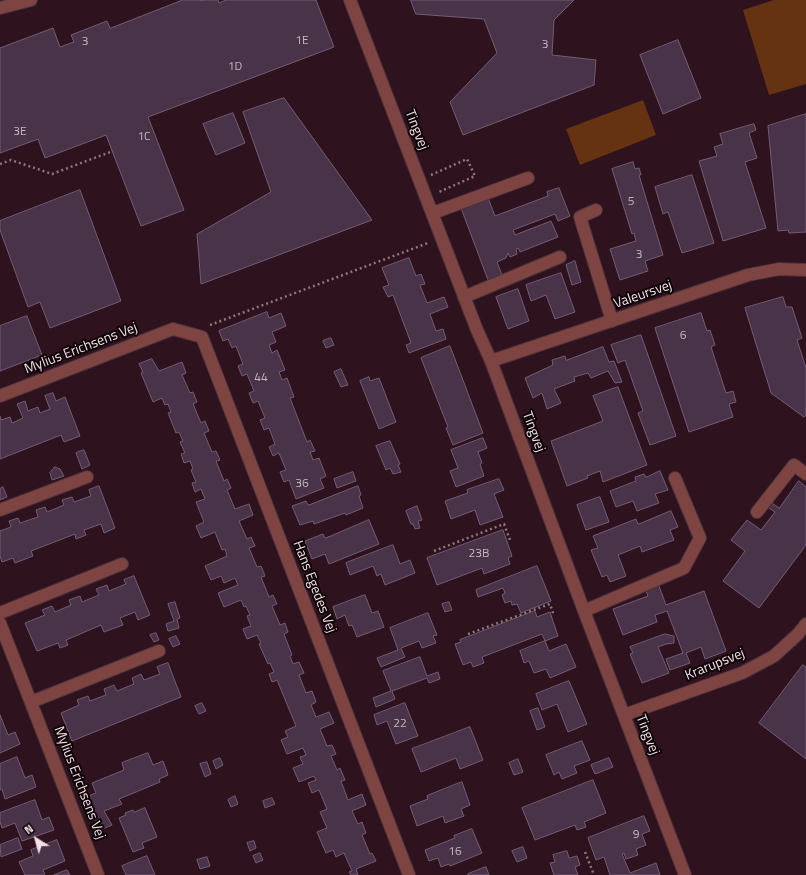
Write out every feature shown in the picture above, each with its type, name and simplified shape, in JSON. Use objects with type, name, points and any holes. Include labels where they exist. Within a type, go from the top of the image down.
[{"type":"street","points":[[0,8],[31,0]]},
{"type":"street","name":"Tingvej","points":[[350,0],[441,238],[491,362],[685,875]]},
{"type":"street","points":[[432,213],[528,178]]},
{"type":"street","points":[[596,210],[580,217],[612,321]]},
{"type":"street","points":[[464,296],[560,258]]},
{"type":"street","name":"Valeursvej","points":[[491,362],[748,275],[779,269],[806,270]]},
{"type":"street","name":"Mylius Erichsens Vej","points":[[0,396],[174,329],[195,335]]},
{"type":"street","name":"Hans Egedes Vej","points":[[195,335],[202,337],[409,875]]},
{"type":"street","points":[[757,512],[794,465],[806,474]]},
{"type":"street","points":[[0,510],[87,477]]},
{"type":"street","points":[[584,611],[684,568],[700,538],[675,478]]},
{"type":"street","points":[[0,613],[122,564]]},
{"type":"street","name":"Mylius Erichsens Vej","points":[[0,623],[98,875]]},
{"type":"street","name":"Krarupsvej","points":[[624,716],[742,673],[774,656],[798,634],[806,624]]},
{"type":"street","points":[[31,702],[159,651]]},
{"type":"path","points":[[0,164],[11,160],[52,174],[113,151]]},
{"type":"path","points":[[419,180],[467,159],[475,176],[426,197]]},
{"type":"path","points":[[195,335],[208,326],[441,238]]},
{"type":"path","points":[[434,551],[504,524],[510,540]]},
{"type":"path","points":[[468,634],[550,604],[554,616]]},
{"type":"path","points":[[585,852],[594,875]]},
{"type":"shaded area","points":[[774,0],[806,0],[806,84],[769,95],[743,10]]},
{"type":"shaded area","points":[[643,100],[656,135],[580,165],[566,129]]},
{"type":"building","points":[[183,0],[218,0],[219,3],[226,0],[316,0],[334,47],[148,117],[184,210],[141,226],[106,135],[45,158],[38,139],[0,153],[0,48],[53,28],[60,47],[74,42],[71,35],[107,21],[110,28]]},
{"type":"building","points":[[411,0],[574,0],[554,20],[552,55],[596,60],[594,85],[463,135],[450,102],[497,53],[484,19],[416,14]]},
{"type":"building","points":[[678,40],[701,98],[663,114],[640,55]]},
{"type":"building","points":[[284,98],[372,220],[201,284],[197,234],[271,192],[243,112]]},
{"type":"building","points":[[233,113],[245,143],[216,155],[203,124]]},
{"type":"building","points":[[806,114],[806,232],[789,233],[788,230],[778,231],[768,126]]},
{"type":"building","points":[[754,124],[756,130],[749,133],[757,158],[745,162],[766,228],[723,241],[699,161],[717,156],[714,147],[723,144],[720,134]]},
{"type":"building","points":[[633,162],[635,169],[639,168],[641,175],[639,175],[663,255],[645,261],[648,271],[620,280],[610,249],[636,241],[634,233],[632,234],[612,169]]},
{"type":"building","points":[[692,175],[714,243],[682,253],[668,212],[663,214],[655,187]]},
{"type":"building","points":[[559,188],[570,216],[558,221],[555,214],[513,230],[515,235],[551,221],[558,237],[520,252],[518,248],[516,249],[517,254],[510,257],[508,253],[506,258],[497,262],[502,275],[488,280],[461,208],[488,198],[495,216],[548,196],[547,192]]},
{"type":"building","points":[[80,190],[121,301],[50,328],[40,302],[28,307],[0,230],[0,221]]},
{"type":"building","points":[[409,258],[416,276],[421,274],[425,284],[420,285],[427,303],[444,297],[448,307],[430,314],[436,331],[443,329],[446,339],[409,353],[406,345],[411,343],[393,295],[388,297],[383,287],[389,285],[382,268]]},
{"type":"building","points":[[575,261],[581,282],[572,285],[566,265]]},
{"type":"building","points":[[561,273],[575,312],[555,319],[546,295],[531,301],[526,285]]},
{"type":"building","points":[[518,289],[529,321],[508,329],[496,297]]},
{"type":"building","points":[[783,297],[786,307],[792,307],[802,338],[797,340],[806,368],[806,415],[804,417],[771,393],[745,308]]},
{"type":"building","points":[[267,312],[269,318],[281,313],[286,326],[272,332],[276,342],[269,345],[272,353],[277,350],[285,370],[279,372],[282,380],[287,378],[294,397],[290,398],[307,442],[310,440],[315,451],[310,452],[313,460],[319,458],[326,476],[320,479],[324,488],[296,499],[289,480],[284,482],[280,472],[286,470],[279,453],[273,456],[269,447],[275,444],[269,428],[264,430],[260,420],[265,418],[258,401],[253,403],[249,393],[254,391],[247,374],[242,376],[238,366],[243,364],[236,346],[232,348],[228,339],[223,341],[219,331]]},
{"type":"building","points":[[701,313],[707,331],[710,330],[715,345],[711,347],[726,393],[733,391],[736,402],[729,404],[733,417],[689,432],[655,328]]},
{"type":"building","points":[[27,316],[42,355],[0,371],[0,326]]},
{"type":"building","points":[[641,335],[676,436],[650,445],[638,413],[643,411],[625,360],[618,363],[611,345]]},
{"type":"building","points":[[331,338],[334,345],[326,348],[323,341]]},
{"type":"building","points":[[450,346],[483,433],[453,445],[446,428],[448,427],[421,358]]},
{"type":"building","points":[[603,347],[609,362],[614,361],[622,382],[615,383],[608,371],[591,378],[588,373],[574,377],[575,381],[554,389],[561,403],[547,409],[542,393],[533,398],[525,378],[553,365],[552,360],[565,356],[566,360]]},
{"type":"building","points":[[152,359],[159,371],[182,362],[186,373],[182,375],[190,393],[193,392],[197,402],[193,404],[201,423],[205,421],[209,431],[204,433],[212,452],[216,451],[220,460],[216,461],[224,481],[227,479],[231,488],[227,490],[235,509],[249,504],[253,515],[239,521],[247,539],[251,537],[255,546],[249,548],[257,567],[261,566],[265,576],[261,577],[269,597],[273,595],[277,604],[272,606],[280,625],[285,623],[288,632],[284,634],[292,655],[290,656],[293,664],[299,662],[304,673],[299,675],[306,693],[312,691],[316,702],[311,705],[316,717],[329,712],[334,723],[320,729],[327,746],[332,745],[336,754],[331,756],[337,770],[340,768],[345,780],[341,781],[348,800],[362,794],[366,805],[352,811],[358,824],[362,822],[366,833],[362,835],[370,854],[372,853],[376,861],[356,869],[358,875],[351,875],[349,872],[352,871],[344,853],[336,857],[333,850],[326,853],[317,832],[327,828],[320,812],[327,809],[319,790],[312,793],[308,783],[316,780],[314,776],[299,782],[293,768],[303,764],[300,757],[306,755],[303,748],[287,754],[281,740],[288,737],[285,731],[296,726],[277,680],[272,682],[269,674],[274,672],[270,663],[268,664],[259,644],[261,643],[257,635],[247,639],[243,629],[251,626],[247,616],[250,615],[246,606],[244,607],[241,600],[224,607],[218,593],[238,585],[235,578],[224,583],[221,576],[211,580],[205,566],[227,556],[225,549],[222,550],[215,532],[201,538],[196,526],[204,522],[196,502],[205,499],[201,489],[195,492],[192,483],[196,482],[191,470],[193,469],[190,461],[184,463],[181,454],[185,453],[180,442],[183,441],[179,432],[176,433],[168,413],[171,412],[168,404],[165,405],[162,398],[153,402],[141,373],[143,372],[139,364]]},
{"type":"building","points":[[341,369],[348,385],[341,387],[334,372]]},
{"type":"building","points":[[369,377],[370,381],[379,378],[396,422],[379,429],[360,381]]},
{"type":"building","points":[[618,387],[647,465],[603,482],[600,471],[587,476],[588,478],[567,486],[551,441],[603,421],[593,396]]},
{"type":"building","points":[[53,393],[56,401],[65,397],[80,436],[64,442],[61,435],[0,459],[0,416],[1,420],[10,417],[12,423],[23,418],[17,404],[25,401],[28,411],[38,407],[40,413],[50,409],[45,396]]},
{"type":"building","points":[[483,438],[487,448],[478,452],[482,463],[480,464],[484,476],[456,487],[450,471],[458,468],[451,450]]},
{"type":"building","points":[[390,441],[400,464],[398,465],[401,472],[393,474],[390,468],[386,470],[376,446]]},
{"type":"building","points":[[84,450],[90,465],[82,469],[76,453]]},
{"type":"building","points":[[55,467],[60,469],[64,476],[52,480],[50,473]]},
{"type":"building","points":[[660,471],[668,490],[655,494],[659,503],[637,511],[633,501],[616,507],[610,491],[636,481],[635,477],[644,474],[646,477]]},
{"type":"building","points":[[353,472],[356,481],[337,488],[334,479]]},
{"type":"building","points":[[499,479],[504,490],[494,494],[503,517],[480,525],[475,510],[451,519],[445,501],[468,493],[467,490]]},
{"type":"building","points":[[799,481],[806,487],[806,545],[759,608],[723,581],[745,551],[731,540],[747,520],[761,530],[775,512],[766,506],[769,501],[779,508]]},
{"type":"building","points":[[99,486],[115,528],[104,533],[101,524],[84,530],[86,535],[76,539],[75,534],[31,551],[33,556],[15,563],[13,558],[2,562],[0,556],[0,531],[11,527],[9,521],[18,518],[20,523],[38,517],[36,510],[45,507],[47,512],[64,505],[62,500],[72,497],[74,502],[91,496],[89,490]]},
{"type":"building","points":[[358,486],[361,495],[359,496],[363,508],[346,515],[345,513],[314,524],[313,521],[300,525],[292,506],[306,501],[308,505]]},
{"type":"building","points":[[3,487],[7,497],[0,500],[0,489]]},
{"type":"building","points":[[600,497],[609,522],[586,530],[577,505]]},
{"type":"building","points":[[417,506],[422,520],[418,521],[420,528],[415,529],[413,524],[411,524],[406,511]]},
{"type":"building","points":[[671,511],[678,527],[670,530],[674,540],[642,552],[640,546],[618,555],[626,576],[610,582],[607,575],[602,577],[591,550],[598,548],[593,536],[636,519],[638,524]]},
{"type":"building","points":[[369,520],[379,544],[329,564],[325,554],[312,559],[305,541],[323,534],[325,538]]},
{"type":"building","points":[[503,530],[512,556],[508,558],[510,564],[484,574],[482,568],[437,585],[427,558]]},
{"type":"building","points":[[393,545],[400,564],[410,560],[415,573],[385,585],[381,574],[377,576],[373,566],[350,575],[346,563]]},
{"type":"building","points":[[537,566],[551,601],[521,613],[517,604],[512,605],[511,601],[505,603],[502,595],[505,593],[503,588],[478,597],[476,590]]},
{"type":"building","points":[[134,576],[150,615],[138,620],[135,612],[120,618],[123,625],[104,632],[101,625],[66,640],[68,645],[60,648],[58,643],[37,651],[25,623],[45,615],[42,610],[52,606],[55,612],[71,605],[69,600],[80,596],[82,602],[99,595],[96,589],[107,585],[109,591],[126,584],[124,580]]},
{"type":"building","points":[[659,586],[666,605],[704,591],[726,651],[705,659],[701,647],[686,653],[690,663],[670,670],[666,659],[683,653],[667,611],[655,615],[657,622],[623,635],[613,609],[648,596],[646,591]]},
{"type":"building","points":[[365,595],[372,613],[378,611],[384,627],[357,637],[352,625],[349,626],[345,615],[337,619],[333,607]]},
{"type":"building","points":[[175,602],[180,618],[177,619],[179,628],[168,631],[166,624],[174,621],[168,604]]},
{"type":"building","points":[[449,602],[452,610],[445,612],[442,604]]},
{"type":"building","points":[[535,611],[537,617],[550,612],[558,636],[545,641],[542,634],[482,657],[484,663],[473,667],[471,662],[463,665],[455,644],[461,642],[460,640]]},
{"type":"building","points":[[428,613],[437,635],[433,636],[436,643],[422,648],[419,641],[401,648],[405,657],[381,667],[377,658],[398,650],[390,628]]},
{"type":"building","points":[[156,633],[159,640],[154,642],[150,635]]},
{"type":"building","points":[[665,634],[674,636],[674,643],[658,647],[669,673],[642,683],[630,654],[633,653],[630,647]]},
{"type":"building","points":[[176,636],[180,644],[173,647],[169,639]]},
{"type":"building","points":[[545,641],[549,651],[566,644],[576,667],[550,678],[546,669],[534,673],[529,661],[524,663],[520,651]]},
{"type":"building","points":[[420,657],[427,676],[438,672],[440,679],[429,683],[427,678],[392,691],[395,699],[376,707],[373,698],[391,691],[383,671]]},
{"type":"building","points":[[168,663],[181,697],[72,741],[61,713],[79,705],[77,700],[88,696],[90,701],[106,695],[104,689],[114,685],[117,691],[134,684],[132,678],[141,674],[144,680],[160,674],[157,667]]},
{"type":"building","points":[[803,665],[806,667],[806,759],[759,723]]},
{"type":"building","points":[[569,681],[587,724],[568,732],[557,704],[542,710],[536,694]]},
{"type":"building","points":[[202,703],[206,711],[199,714],[195,706]]},
{"type":"building","points":[[405,703],[418,736],[396,744],[387,721],[377,725],[374,715]]},
{"type":"building","points":[[538,708],[545,727],[537,730],[530,711]]},
{"type":"building","points":[[0,715],[8,735],[15,732],[20,744],[0,753]]},
{"type":"building","points":[[470,727],[483,760],[460,769],[456,758],[421,772],[412,749]]},
{"type":"building","points":[[582,741],[590,760],[574,766],[577,773],[562,779],[559,772],[554,775],[546,755]]},
{"type":"building","points":[[148,753],[153,765],[163,761],[168,775],[159,779],[160,782],[119,799],[122,804],[104,811],[112,825],[100,830],[86,797],[96,793],[92,783],[124,770],[122,763]]},
{"type":"building","points":[[17,757],[25,778],[32,775],[36,787],[5,799],[2,789],[0,790],[0,764]]},
{"type":"building","points":[[220,758],[223,765],[216,769],[213,761]]},
{"type":"building","points":[[609,758],[613,767],[595,774],[591,765]]},
{"type":"building","points":[[518,759],[523,772],[514,775],[509,763]]},
{"type":"building","points":[[207,762],[211,774],[205,777],[200,764]]},
{"type":"building","points":[[593,780],[606,813],[584,822],[586,827],[577,830],[575,825],[535,840],[522,808]]},
{"type":"building","points":[[462,782],[470,805],[461,809],[464,816],[445,823],[443,816],[417,826],[410,806],[428,799],[427,796]]},
{"type":"building","points":[[235,796],[238,804],[231,807],[228,800]]},
{"type":"building","points":[[272,798],[275,804],[265,808],[263,801]]},
{"type":"building","points":[[35,800],[42,820],[49,817],[54,830],[22,841],[15,823],[2,828],[0,813]]},
{"type":"building","points":[[145,808],[157,837],[142,843],[144,848],[133,852],[119,818],[126,815],[125,813],[133,810],[134,812]]},
{"type":"building","points":[[644,816],[650,831],[642,834],[646,845],[636,849],[638,855],[626,859],[624,853],[622,854],[630,873],[656,863],[660,875],[610,875],[604,857],[596,860],[588,838]]},
{"type":"building","points":[[472,829],[482,853],[450,866],[449,864],[441,867],[438,858],[429,861],[425,850],[455,838],[454,836]]},
{"type":"building","points":[[18,838],[22,849],[1,857],[0,845]]},
{"type":"building","points":[[57,840],[65,861],[43,870],[45,875],[25,875],[19,862],[33,856],[31,850]]},
{"type":"building","points":[[254,841],[256,848],[250,851],[247,843]]},
{"type":"building","points":[[523,847],[527,858],[517,862],[512,851]]},
{"type":"building","points":[[567,851],[569,858],[577,856],[580,865],[575,867],[578,875],[554,875],[550,863],[555,862],[553,855]]},
{"type":"building","points":[[260,853],[263,860],[256,863],[253,856]]},
{"type":"building","points":[[147,856],[155,875],[126,875],[122,866]]},
{"type":"building","points":[[207,857],[210,866],[200,869],[197,860]]},
{"type":"building","points":[[486,867],[489,875],[468,875],[468,874]]},
{"type":"building","points":[[67,870],[70,875],[54,875]]}]
